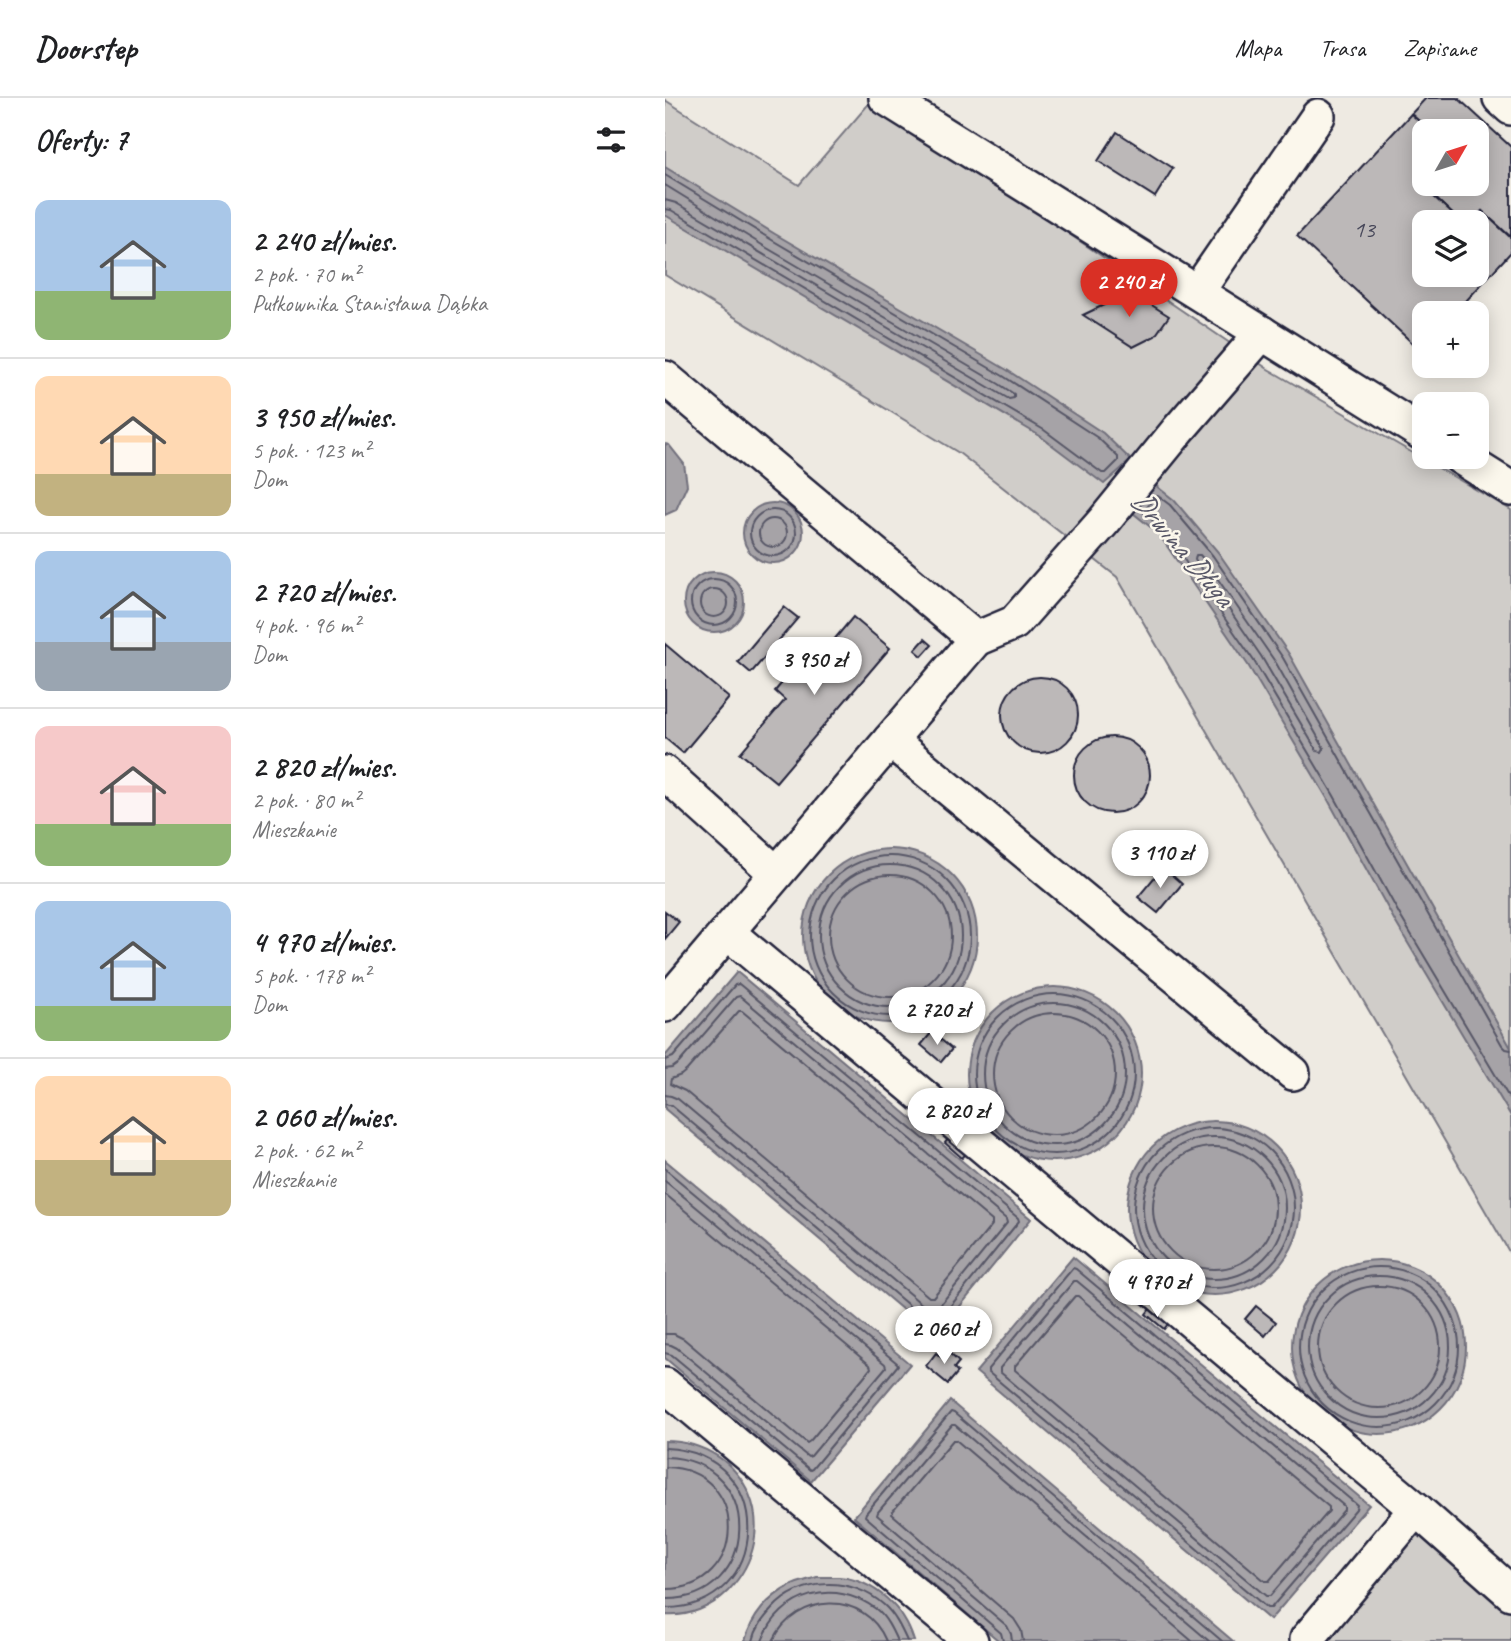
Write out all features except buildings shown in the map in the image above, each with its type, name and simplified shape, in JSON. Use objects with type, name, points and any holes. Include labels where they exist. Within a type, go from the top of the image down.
[{"type":"street","points":[[886,98],[1412,427]]},
{"type":"street","points":[[1500,98],[1511,108]]},
{"type":"street","points":[[1197,292],[1318,116]]},
{"type":"street","points":[[665,1005],[976,639],[1014,623],[1104,521],[1262,333]]},
{"type":"street","points":[[665,378],[976,639]]},
{"type":"street","points":[[1478,469],[1511,489]]},
{"type":"street","points":[[890,740],[1293,1073]]},
{"type":"street","points":[[665,773],[776,873]]},
{"type":"street","points":[[727,932],[1416,1509],[1511,1593]]},
{"type":"street","points":[[665,1385],[971,1641]]},
{"type":"street","points":[[1310,1641],[1307,1639],[1416,1509]]},
{"type":"shaded area","points":[[665,100],[799,185],[872,100],[1268,369],[1412,453],[1412,469],[1440,469],[1511,510],[1511,1255],[1117,577],[959,453],[665,275]]},
{"type":"shaded area","points":[[1419,1518],[1511,1596],[1511,1641],[1329,1641],[1328,1633]]},
{"type":"water","points":[[665,167],[1007,370],[1103,433],[1131,460],[1104,484],[1040,436],[665,215]]},
{"type":"water","points":[[665,444],[669,445],[684,464],[687,485],[676,510],[665,515]]},
{"type":"water","name":"Drwina Długa","points":[[1155,485],[1174,500],[1218,552],[1289,654],[1511,1048],[1511,1116],[1396,923],[1327,798],[1248,665],[1158,533],[1133,513]]},
{"type":"water","points":[[773,503],[785,505],[798,516],[803,533],[801,545],[790,558],[773,563],[761,561],[748,550],[743,533],[745,521],[756,508]]},
{"type":"water","points":[[708,572],[720,572],[739,585],[744,602],[742,614],[731,627],[720,632],[708,632],[689,619],[684,608],[684,596],[697,577]]},
{"type":"water","points":[[890,849],[923,856],[952,874],[970,903],[977,936],[970,969],[952,998],[923,1016],[890,1023],[857,1016],[828,998],[810,969],[803,936],[810,903],[828,874],[857,856]]},
{"type":"water","points":[[737,972],[1031,1219],[935,1337],[665,1109],[665,1056]]},
{"type":"water","points":[[1054,987],[1087,994],[1116,1012],[1134,1041],[1141,1074],[1134,1107],[1116,1136],[1087,1154],[1054,1161],[1021,1154],[992,1136],[974,1107],[967,1074],[974,1041],[992,1012],[1021,994]]},
{"type":"water","points":[[1214,1121],[1247,1128],[1276,1146],[1294,1175],[1301,1208],[1294,1241],[1276,1270],[1247,1288],[1214,1295],[1181,1288],[1152,1270],[1134,1241],[1127,1208],[1134,1175],[1152,1146],[1181,1128]]},
{"type":"water","points":[[665,1160],[910,1364],[811,1481],[665,1358]]},
{"type":"water","points":[[1073,1257],[1369,1505],[1270,1620],[976,1372]]},
{"type":"water","points":[[1379,1260],[1412,1266],[1441,1285],[1460,1314],[1466,1347],[1460,1380],[1441,1409],[1412,1428],[1379,1434],[1346,1428],[1317,1409],[1298,1380],[1292,1347],[1298,1314],[1317,1285],[1346,1266]]},
{"type":"water","points":[[950,1401],[1233,1641],[999,1641],[854,1517]]},
{"type":"water","points":[[665,1441],[694,1445],[718,1456],[736,1473],[749,1494],[755,1517],[754,1542],[745,1567],[728,1591],[699,1610],[674,1615],[665,1615]]},
{"type":"water","points":[[817,1577],[852,1579],[875,1590],[895,1607],[914,1641],[745,1641],[756,1616],[768,1601],[790,1586]]}]
